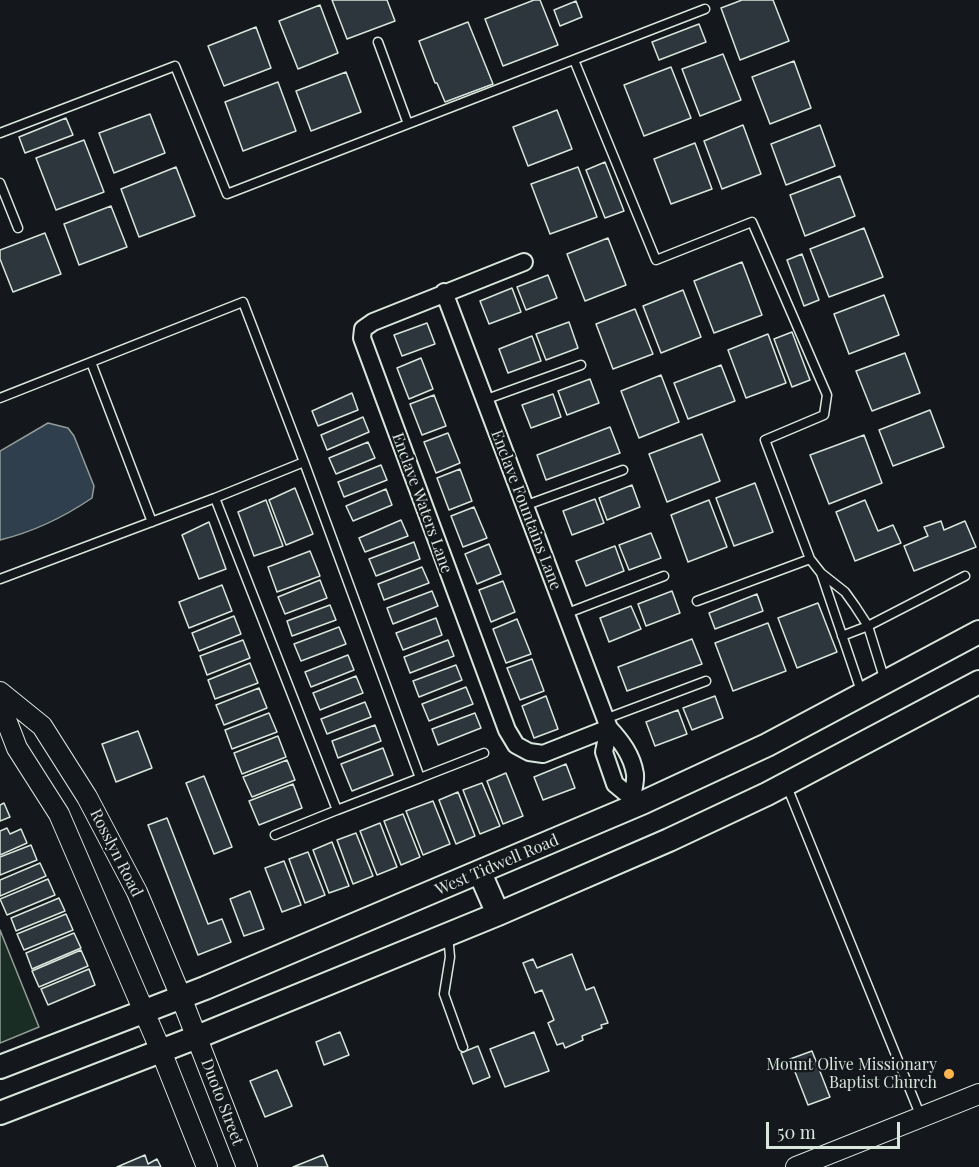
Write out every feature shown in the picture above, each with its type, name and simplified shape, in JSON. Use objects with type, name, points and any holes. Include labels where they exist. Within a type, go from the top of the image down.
[{"type":"main road","name":"West Tidwell Road","points":[[0,1067],[226,980],[480,873],[633,802],[767,745],[979,632]]},
{"type":"main road","points":[[0,1113],[197,1037],[498,914],[669,840],[786,784],[979,682]]},
{"type":"main road","points":[[480,873],[498,914]]},
{"type":"street","name":"Enclave Waters Lane","points":[[524,261],[373,322],[363,329],[362,338],[503,719],[516,745],[529,752],[543,754],[607,724]]},
{"type":"street","name":"Enclave Fountains Lane","points":[[444,292],[607,724],[624,744],[631,760],[636,775],[633,802]]},
{"type":"street","name":"Rosslyn Road","points":[[0,692],[42,726],[87,797],[137,892],[197,1037]]},
{"type":"street","name":"Rosslyn Road","points":[[0,704],[17,748],[58,814],[161,1051]]},
{"type":"street","name":"Enclave Fountains Lane","points":[[607,724],[604,752],[615,784],[633,802]]},
{"type":"street","name":"Duoto Street","points":[[197,1037],[248,1167]]},
{"type":"street","points":[[161,1051],[207,1167]]},
{"type":"street","points":[[796,1167],[979,1094]]},
{"type":"lane","points":[[0,133],[175,66],[227,194],[705,9]]},
{"type":"lane","points":[[378,42],[408,124]]},
{"type":"lane","points":[[574,60],[656,260],[752,222],[826,395],[824,415],[765,440],[810,559],[821,573],[845,592],[868,626],[885,682]]},
{"type":"lane","points":[[0,183],[18,228]]},
{"type":"lane","points":[[0,398],[243,302],[420,778]]},
{"type":"lane","points":[[91,362],[152,522]]},
{"type":"lane","points":[[484,400],[581,365]]},
{"type":"lane","points":[[0,579],[304,462]]},
{"type":"lane","points":[[524,506],[623,470]]},
{"type":"lane","points":[[215,498],[337,810]]},
{"type":"lane","points":[[697,602],[810,559]]},
{"type":"lane","points":[[821,573],[862,695]]},
{"type":"lane","points":[[565,614],[664,576]]},
{"type":"lane","points":[[842,636],[868,626],[965,576]]},
{"type":"lane","points":[[607,724],[706,681]]},
{"type":"lane","points":[[275,835],[484,753]]},
{"type":"lane","points":[[610,769],[631,760]]},
{"type":"lane","points":[[786,784],[921,1117]]},
{"type":"lane","points":[[447,934],[450,957],[444,994],[463,1047]]},
{"type":"green space","points":[[0,930],[39,1027],[0,1043]]},
{"type":"water","points":[[48,423],[68,428],[74,436],[94,486],[92,498],[48,523],[0,540],[0,451]]},
{"type":"building","points":[[332,0],[387,0],[395,21],[347,39]]},
{"type":"building","points":[[534,0],[540,0],[558,45],[503,66],[485,19]]},
{"type":"building","points":[[742,0],[773,0],[789,41],[740,60],[721,8]]},
{"type":"building","points":[[576,1],[582,17],[560,26],[554,10]]},
{"type":"building","points":[[320,5],[338,53],[298,69],[279,21]]},
{"type":"building","points":[[468,22],[493,84],[445,102],[419,41]]},
{"type":"building","points":[[699,24],[706,42],[659,60],[652,42]]},
{"type":"building","points":[[256,27],[271,68],[224,86],[208,46]]},
{"type":"building","points":[[723,54],[741,100],[700,116],[682,69]]},
{"type":"building","points":[[794,61],[811,108],[770,124],[752,77]]},
{"type":"building","points":[[671,67],[691,118],[644,136],[624,85]]},
{"type":"building","points":[[346,72],[361,112],[311,131],[296,91]]},
{"type":"building","points":[[278,82],[296,131],[243,151],[225,102]]},
{"type":"building","points":[[557,110],[572,149],[528,166],[513,127]]},
{"type":"building","points":[[150,114],[165,153],[114,173],[99,133]]},
{"type":"building","points":[[66,118],[73,135],[25,153],[19,137]]},
{"type":"building","points":[[743,125],[761,174],[722,189],[704,141]]},
{"type":"building","points":[[820,125],[835,166],[786,185],[771,144]]},
{"type":"building","points":[[84,140],[104,192],[56,210],[36,158]]},
{"type":"building","points":[[695,143],[712,189],[671,204],[654,159]]},
{"type":"building","points":[[605,162],[624,211],[605,218],[586,170]]},
{"type":"building","points":[[176,167],[195,216],[139,237],[121,189]]},
{"type":"building","points":[[578,167],[597,217],[550,234],[531,184]]},
{"type":"building","points":[[840,176],[855,216],[805,236],[790,195]]},
{"type":"building","points":[[111,206],[127,247],[79,265],[64,224]]},
{"type":"building","points":[[864,228],[883,277],[829,297],[810,249]]},
{"type":"building","points":[[45,233],[61,274],[13,292],[0,259],[0,250]]},
{"type":"building","points":[[608,238],[626,285],[585,301],[567,254]]},
{"type":"building","points":[[802,254],[819,300],[804,306],[787,260]]},
{"type":"building","points":[[742,262],[762,315],[714,333],[694,281]]},
{"type":"building","points":[[548,275],[557,298],[526,310],[517,287]]},
{"type":"building","points":[[512,288],[521,312],[489,324],[480,301]]},
{"type":"building","points":[[683,290],[701,337],[661,353],[643,306]]},
{"type":"building","points":[[884,295],[899,335],[849,354],[834,314]]},
{"type":"building","points":[[635,309],[653,354],[613,369],[596,324]]},
{"type":"building","points":[[569,322],[578,348],[546,360],[536,334]]},
{"type":"building","points":[[427,323],[435,344],[402,356],[394,335]]},
{"type":"building","points":[[792,332],[810,380],[792,387],[774,339]]},
{"type":"building","points":[[768,334],[786,383],[746,398],[728,350]]},
{"type":"building","points":[[532,336],[541,361],[508,373],[499,349]]},
{"type":"building","points":[[905,353],[920,393],[872,411],[856,371]]},
{"type":"building","points":[[421,358],[433,389],[409,399],[397,368]]},
{"type":"building","points":[[721,365],[735,401],[688,419],[674,383]]},
{"type":"building","points":[[661,375],[679,422],[639,438],[621,391]]},
{"type":"building","points":[[590,379],[599,403],[567,415],[558,391]]},
{"type":"building","points":[[352,393],[358,410],[318,426],[312,411]]},
{"type":"building","points":[[553,394],[561,417],[531,428],[522,405]]},
{"type":"building","points":[[434,395],[446,426],[422,435],[410,404]]},
{"type":"building","points":[[930,410],[944,447],[893,466],[879,430]]},
{"type":"building","points":[[363,417],[369,432],[327,450],[321,435]]},
{"type":"building","points":[[610,427],[620,453],[546,480],[537,455]]},
{"type":"building","points":[[448,433],[460,463],[436,473],[424,442]]},
{"type":"building","points":[[702,434],[720,481],[667,502],[649,454]]},
{"type":"building","points":[[864,435],[882,483],[829,504],[810,455]]},
{"type":"building","points":[[368,442],[375,458],[336,474],[329,458]]},
{"type":"building","points":[[381,465],[387,480],[344,497],[338,482]]},
{"type":"building","points":[[460,469],[472,501],[449,510],[437,478]]},
{"type":"building","points":[[755,483],[773,532],[734,546],[716,498]]},
{"type":"building","points":[[632,485],[640,507],[607,520],[599,498]]},
{"type":"building","points":[[295,488],[313,534],[286,545],[269,500]]},
{"type":"building","points":[[386,489],[392,505],[353,521],[346,506]]},
{"type":"building","points":[[595,499],[604,523],[572,535],[563,511]]},
{"type":"building","points":[[266,500],[283,546],[254,556],[238,512]]},
{"type":"building","points":[[709,500],[727,547],[688,562],[671,515]]},
{"type":"building","points":[[865,500],[878,531],[893,525],[901,543],[855,561],[836,512]]},
{"type":"building","points":[[474,507],[487,538],[463,547],[451,516]]},
{"type":"building","points":[[401,520],[408,536],[365,552],[359,538]]},
{"type":"building","points":[[941,521],[944,530],[965,521],[976,547],[914,571],[904,546],[928,536],[924,527]]},
{"type":"building","points":[[209,522],[226,569],[199,579],[182,535]]},
{"type":"building","points":[[651,533],[661,558],[629,570],[619,545]]},
{"type":"building","points":[[414,542],[420,559],[376,576],[369,559]]},
{"type":"building","points":[[489,544],[501,574],[477,584],[465,554]]},
{"type":"building","points":[[615,546],[624,571],[586,586],[576,561]]},
{"type":"building","points":[[310,551],[320,576],[277,592],[268,567]]},
{"type":"building","points":[[422,567],[429,583],[384,600],[378,584]]},
{"type":"building","points":[[320,580],[327,598],[285,614],[278,597]]},
{"type":"building","points":[[503,581],[515,612],[491,622],[479,590]]},
{"type":"building","points":[[222,585],[232,611],[189,628],[179,602]]},
{"type":"building","points":[[432,591],[438,606],[393,624],[387,608]]},
{"type":"building","points":[[672,591],[680,613],[646,626],[638,604]]},
{"type":"building","points":[[757,594],[763,611],[715,629],[709,613]]},
{"type":"building","points":[[818,603],[837,652],[797,668],[778,618]]},
{"type":"building","points":[[330,605],[336,620],[292,636],[287,621]]},
{"type":"building","points":[[631,606],[641,629],[609,642],[600,618]]},
{"type":"building","points":[[234,616],[241,634],[199,651],[192,633]]},
{"type":"building","points":[[436,618],[442,635],[403,650],[396,633]]},
{"type":"building","points":[[517,619],[531,654],[506,663],[493,629]]},
{"type":"building","points":[[768,623],[786,671],[733,691],[715,643]]},
{"type":"building","points":[[339,627],[346,644],[301,661],[294,644]]},
{"type":"building","points":[[692,639],[702,664],[627,691],[618,667]]},
{"type":"building","points":[[243,640],[250,658],[207,675],[200,656]]},
{"type":"building","points":[[448,640],[454,656],[410,673],[404,657]]},
{"type":"building","points":[[348,655],[354,670],[311,687],[305,672]]},
{"type":"building","points":[[532,659],[544,691],[520,700],[507,668]]},
{"type":"building","points":[[250,663],[258,683],[215,699],[208,680]]},
{"type":"building","points":[[456,665],[462,680],[419,697],[413,681]]},
{"type":"building","points":[[356,676],[363,693],[320,710],[313,693]]},
{"type":"building","points":[[466,687],[473,704],[429,721],[422,704]]},
{"type":"building","points":[[259,688],[267,708],[224,725],[216,705]]},
{"type":"building","points":[[546,696],[558,729],[534,738],[522,706]]},
{"type":"building","points":[[715,696],[723,718],[692,730],[683,708]]},
{"type":"building","points":[[365,702],[371,717],[327,734],[321,719]]},
{"type":"building","points":[[678,710],[687,734],[655,746],[646,722]]},
{"type":"building","points":[[269,713],[277,732],[232,749],[225,730]]},
{"type":"building","points":[[475,713],[481,728],[438,745],[432,729]]},
{"type":"building","points":[[375,725],[381,741],[338,758],[332,741]]},
{"type":"building","points":[[138,731],[152,768],[116,782],[102,744]]},
{"type":"building","points":[[278,736],[286,757],[242,774],[234,753]]},
{"type":"building","points":[[383,748],[393,775],[352,791],[341,764]]},
{"type":"building","points":[[287,760],[295,780],[252,797],[243,777]]},
{"type":"building","points":[[566,764],[575,788],[543,800],[534,777]]},
{"type":"building","points":[[506,773],[523,816],[503,824],[487,781]]},
{"type":"building","points":[[204,776],[232,847],[214,854],[186,783]]},
{"type":"building","points":[[482,783],[500,826],[480,834],[463,790]]},
{"type":"building","points":[[293,784],[302,808],[259,825],[249,801]]},
{"type":"building","points":[[458,792],[475,836],[456,844],[439,800]]},
{"type":"building","points":[[433,801],[450,844],[423,855],[406,811]]},
{"type":"building","points":[[4,803],[10,817],[0,821],[0,805]]},
{"type":"building","points":[[403,814],[420,857],[401,865],[384,821]]},
{"type":"building","points":[[167,818],[208,924],[222,919],[231,942],[198,955],[148,825]]},
{"type":"building","points":[[380,823],[397,867],[377,875],[360,831]]},
{"type":"building","points":[[7,828],[10,834],[21,829],[27,843],[0,855],[0,831]]},
{"type":"building","points":[[356,833],[373,876],[353,884],[337,840]]},
{"type":"building","points":[[332,842],[349,886],[329,893],[313,850]]},
{"type":"building","points":[[31,845],[37,860],[0,875],[0,857]]},
{"type":"building","points":[[308,852],[325,895],[305,903],[289,859]]},
{"type":"building","points":[[284,861],[301,905],[282,912],[265,868]]},
{"type":"building","points":[[40,863],[46,876],[0,896],[0,880]]},
{"type":"building","points":[[48,879],[55,895],[7,915],[0,899]]},
{"type":"building","points":[[250,891],[264,929],[244,936],[230,899]]},
{"type":"building","points":[[59,898],[65,911],[16,931],[11,918]]},
{"type":"building","points":[[66,914],[73,930],[24,950],[17,934]]},
{"type":"building","points":[[74,933],[81,948],[32,969],[26,953]]},
{"type":"building","points":[[81,950],[88,966],[39,987],[32,971]]},
{"type":"building","points":[[572,954],[586,990],[594,987],[608,1023],[582,1036],[583,1040],[565,1048],[563,1043],[557,1045],[548,1023],[554,1020],[542,990],[535,993],[523,963],[533,959],[537,968]]},
{"type":"building","points":[[89,969],[95,985],[48,1005],[41,989]]},
{"type":"building","points":[[340,1032],[349,1055],[324,1065],[316,1042]]},
{"type":"building","points":[[534,1032],[549,1071],[505,1087],[490,1049]]},
{"type":"building","points":[[478,1046],[490,1077],[473,1084],[461,1053]]},
{"type":"building","points":[[812,1051],[830,1097],[808,1105],[790,1059]]},
{"type":"building","points":[[277,1070],[292,1106],[265,1117],[250,1081]]},
{"type":"building","points":[[145,1155],[148,1164],[157,1159],[161,1167],[117,1167]]},
{"type":"building","points":[[323,1155],[328,1167],[293,1167]]},
{"type":"place","name":"Mount Olive Missionary Baptist Church","points":[[949,1074]]}]
